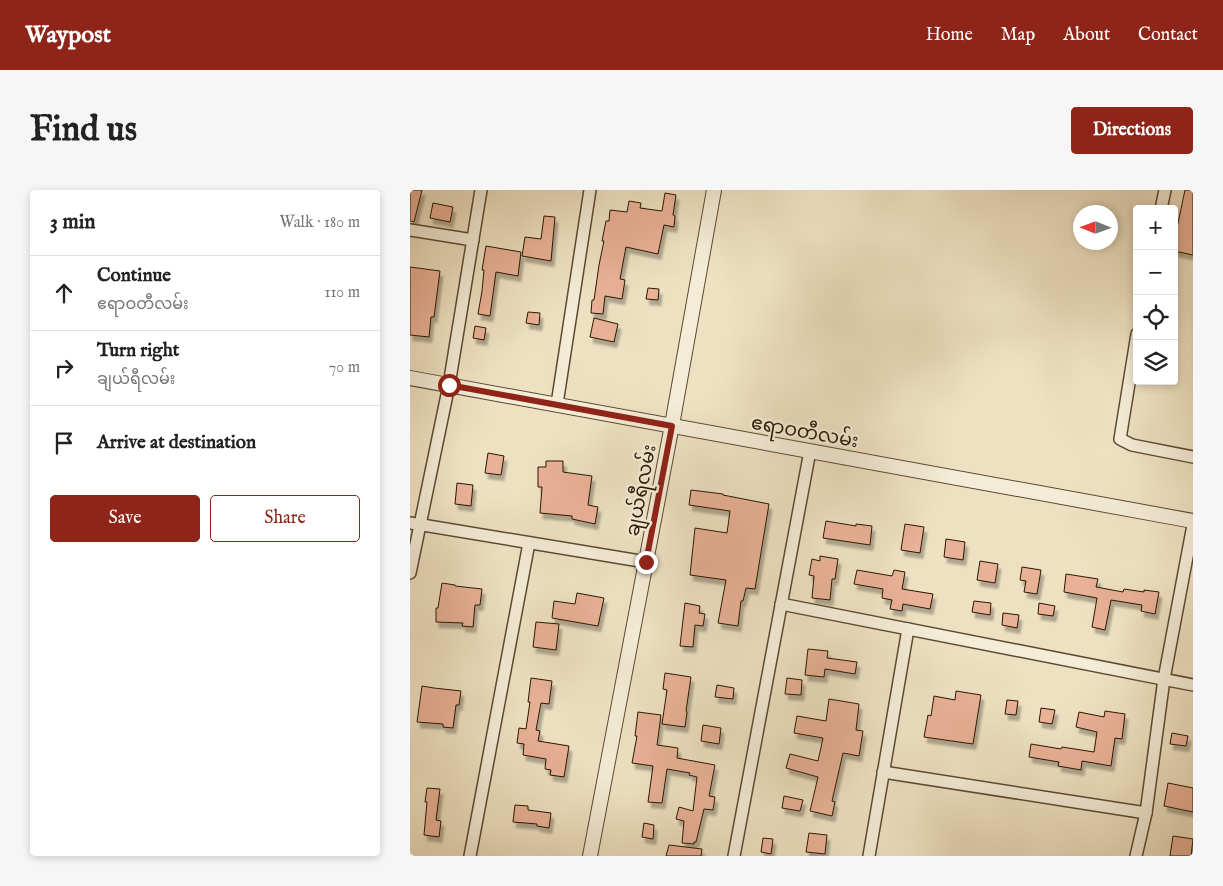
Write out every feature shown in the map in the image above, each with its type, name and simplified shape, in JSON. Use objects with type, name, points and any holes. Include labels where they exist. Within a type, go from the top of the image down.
[{"type":"street","points":[[410,573],[415,524],[449,385],[481,190]]},
{"type":"street","points":[[557,404],[590,190]]},
{"type":"street","name":"ချယ်ရီလမ်း","points":[[590,856],[672,426],[714,190]]},
{"type":"street","points":[[1162,205],[1165,190]]},
{"type":"street","points":[[410,230],[472,240]]},
{"type":"street","points":[[1136,340],[1120,440],[1132,446],[1193,457]]},
{"type":"street","name":"ဧရာဝတီလမ်း","points":[[410,378],[1193,521]]},
{"type":"street","points":[[734,856],[810,451]]},
{"type":"street","points":[[415,524],[646,562]]},
{"type":"street","points":[[1136,856],[1146,814],[1164,680],[1193,525]]},
{"type":"street","points":[[470,856],[529,543]]},
{"type":"street","points":[[781,604],[1193,685]]},
{"type":"street","points":[[869,856],[908,629]]},
{"type":"street","points":[[884,772],[1146,814]]},
{"type":"building","points":[[410,190],[422,190],[414,222],[410,221]]},
{"type":"building","points":[[1185,190],[1193,190],[1193,255],[1178,252],[1178,223]]},
{"type":"building","points":[[665,193],[676,195],[673,215],[675,216],[674,227],[664,225],[658,254],[626,247],[620,279],[625,280],[622,299],[605,296],[603,314],[591,313],[604,241],[602,241],[606,221],[609,221],[610,210],[627,212],[629,201],[641,203],[640,208],[662,211]]},
{"type":"building","points":[[433,203],[453,207],[450,222],[430,218]]},
{"type":"building","points":[[544,216],[555,217],[551,261],[522,256],[525,237],[541,239]]},
{"type":"building","points":[[486,246],[521,252],[518,276],[496,272],[490,316],[478,314]]},
{"type":"building","points":[[410,267],[440,271],[434,317],[431,317],[429,337],[410,335]]},
{"type":"building","points":[[648,288],[659,289],[658,300],[646,299]]},
{"type":"building","points":[[528,312],[540,313],[539,325],[526,323]]},
{"type":"building","points":[[594,318],[618,324],[614,342],[590,337]]},
{"type":"building","points":[[475,326],[486,328],[484,340],[473,338]]},
{"type":"building","points":[[488,453],[504,456],[501,475],[485,473]]},
{"type":"building","points":[[546,461],[563,461],[563,472],[592,476],[588,505],[598,507],[595,524],[572,519],[572,516],[540,513],[542,487],[538,487],[538,467],[546,467]]},
{"type":"building","points":[[457,483],[473,485],[471,506],[455,504]]},
{"type":"building","points":[[691,490],[723,494],[769,504],[755,589],[746,588],[743,601],[741,601],[738,626],[718,623],[726,580],[690,575],[695,528],[727,533],[730,511],[689,505]]},
{"type":"building","points":[[826,521],[856,526],[856,524],[872,526],[870,545],[823,538]]},
{"type":"building","points":[[905,524],[924,527],[920,553],[901,550]]},
{"type":"building","points":[[946,539],[965,542],[963,560],[944,557]]},
{"type":"building","points":[[820,556],[838,559],[835,579],[832,579],[830,600],[812,598],[814,576],[809,575],[812,559],[820,561]]},
{"type":"building","points":[[980,561],[998,564],[995,583],[977,580]]},
{"type":"building","points":[[1022,567],[1041,570],[1037,594],[1024,592],[1026,581],[1020,580]]},
{"type":"building","points":[[857,570],[892,576],[894,570],[905,572],[902,589],[933,594],[930,609],[903,604],[902,611],[890,609],[892,600],[882,598],[883,589],[854,584]]},
{"type":"building","points":[[1066,574],[1098,579],[1096,587],[1123,592],[1124,589],[1159,592],[1155,614],[1141,611],[1142,605],[1111,600],[1105,630],[1092,627],[1097,598],[1064,592]]},
{"type":"building","points":[[442,583],[482,589],[480,605],[475,605],[473,627],[462,626],[463,623],[436,622],[436,608],[438,608]]},
{"type":"building","points":[[577,593],[604,598],[598,626],[552,618],[554,601],[575,604]]},
{"type":"building","points":[[974,601],[991,603],[990,615],[972,612]]},
{"type":"building","points":[[685,603],[700,606],[699,613],[705,614],[703,626],[695,625],[693,647],[680,646]]},
{"type":"building","points":[[1039,603],[1055,606],[1053,616],[1038,614]]},
{"type":"building","points":[[1003,613],[1019,615],[1017,628],[1002,625]]},
{"type":"building","points":[[536,622],[559,624],[556,650],[533,647]]},
{"type":"building","points":[[808,649],[828,651],[827,658],[857,662],[855,674],[825,669],[824,677],[805,675]]},
{"type":"building","points":[[665,673],[691,677],[685,727],[662,724],[667,690],[663,689]]},
{"type":"building","points":[[531,678],[552,681],[549,704],[541,703],[536,730],[540,731],[538,741],[569,746],[564,777],[550,775],[551,770],[545,769],[546,759],[523,755],[524,744],[517,743],[519,728],[526,729]]},
{"type":"building","points":[[787,678],[802,680],[801,695],[785,694]]},
{"type":"building","points":[[717,685],[734,688],[733,699],[715,697]]},
{"type":"building","points":[[422,686],[461,691],[459,705],[456,705],[453,728],[443,727],[443,724],[417,722]]},
{"type":"building","points":[[956,691],[981,695],[973,744],[924,737],[928,715],[931,716],[934,696],[955,700]]},
{"type":"building","points":[[829,699],[859,704],[856,730],[863,731],[859,756],[843,753],[832,801],[835,802],[832,816],[810,811],[818,777],[786,768],[790,754],[818,761],[823,738],[794,733],[797,716],[826,721]]},
{"type":"building","points":[[1007,700],[1018,701],[1016,715],[1005,714]]},
{"type":"building","points":[[1041,708],[1055,710],[1052,724],[1039,722]]},
{"type":"building","points":[[1105,711],[1125,714],[1122,739],[1115,738],[1111,766],[1082,761],[1081,770],[1058,766],[1059,762],[1029,757],[1031,744],[1094,752],[1097,732],[1076,727],[1079,712],[1104,717]]},
{"type":"building","points":[[638,712],[661,715],[657,745],[678,748],[677,758],[715,765],[709,796],[715,797],[713,810],[704,809],[694,844],[682,843],[684,821],[676,819],[679,807],[693,811],[697,777],[689,775],[690,773],[667,769],[662,803],[648,802],[653,766],[632,763],[637,736],[635,736]]},
{"type":"building","points":[[703,725],[721,728],[719,744],[701,741]]},
{"type":"building","points":[[1172,733],[1188,736],[1186,746],[1170,744]]},
{"type":"building","points":[[1168,783],[1193,788],[1193,812],[1164,806]]},
{"type":"building","points":[[427,788],[440,789],[436,820],[441,821],[439,837],[424,835]]},
{"type":"building","points":[[784,796],[803,800],[800,811],[782,808]]},
{"type":"building","points":[[515,805],[528,806],[528,810],[551,813],[549,828],[537,826],[537,824],[513,822]]},
{"type":"building","points":[[644,823],[654,825],[653,839],[642,837]]},
{"type":"building","points":[[809,833],[827,835],[825,854],[806,852]]},
{"type":"building","points":[[1173,836],[1193,839],[1191,856],[1170,856]]},
{"type":"building","points":[[763,838],[773,839],[771,854],[761,852]]},
{"type":"building","points":[[669,845],[702,849],[701,856],[666,856]]},
{"type":"route","points":[[449,385],[672,426],[646,562]]}]
